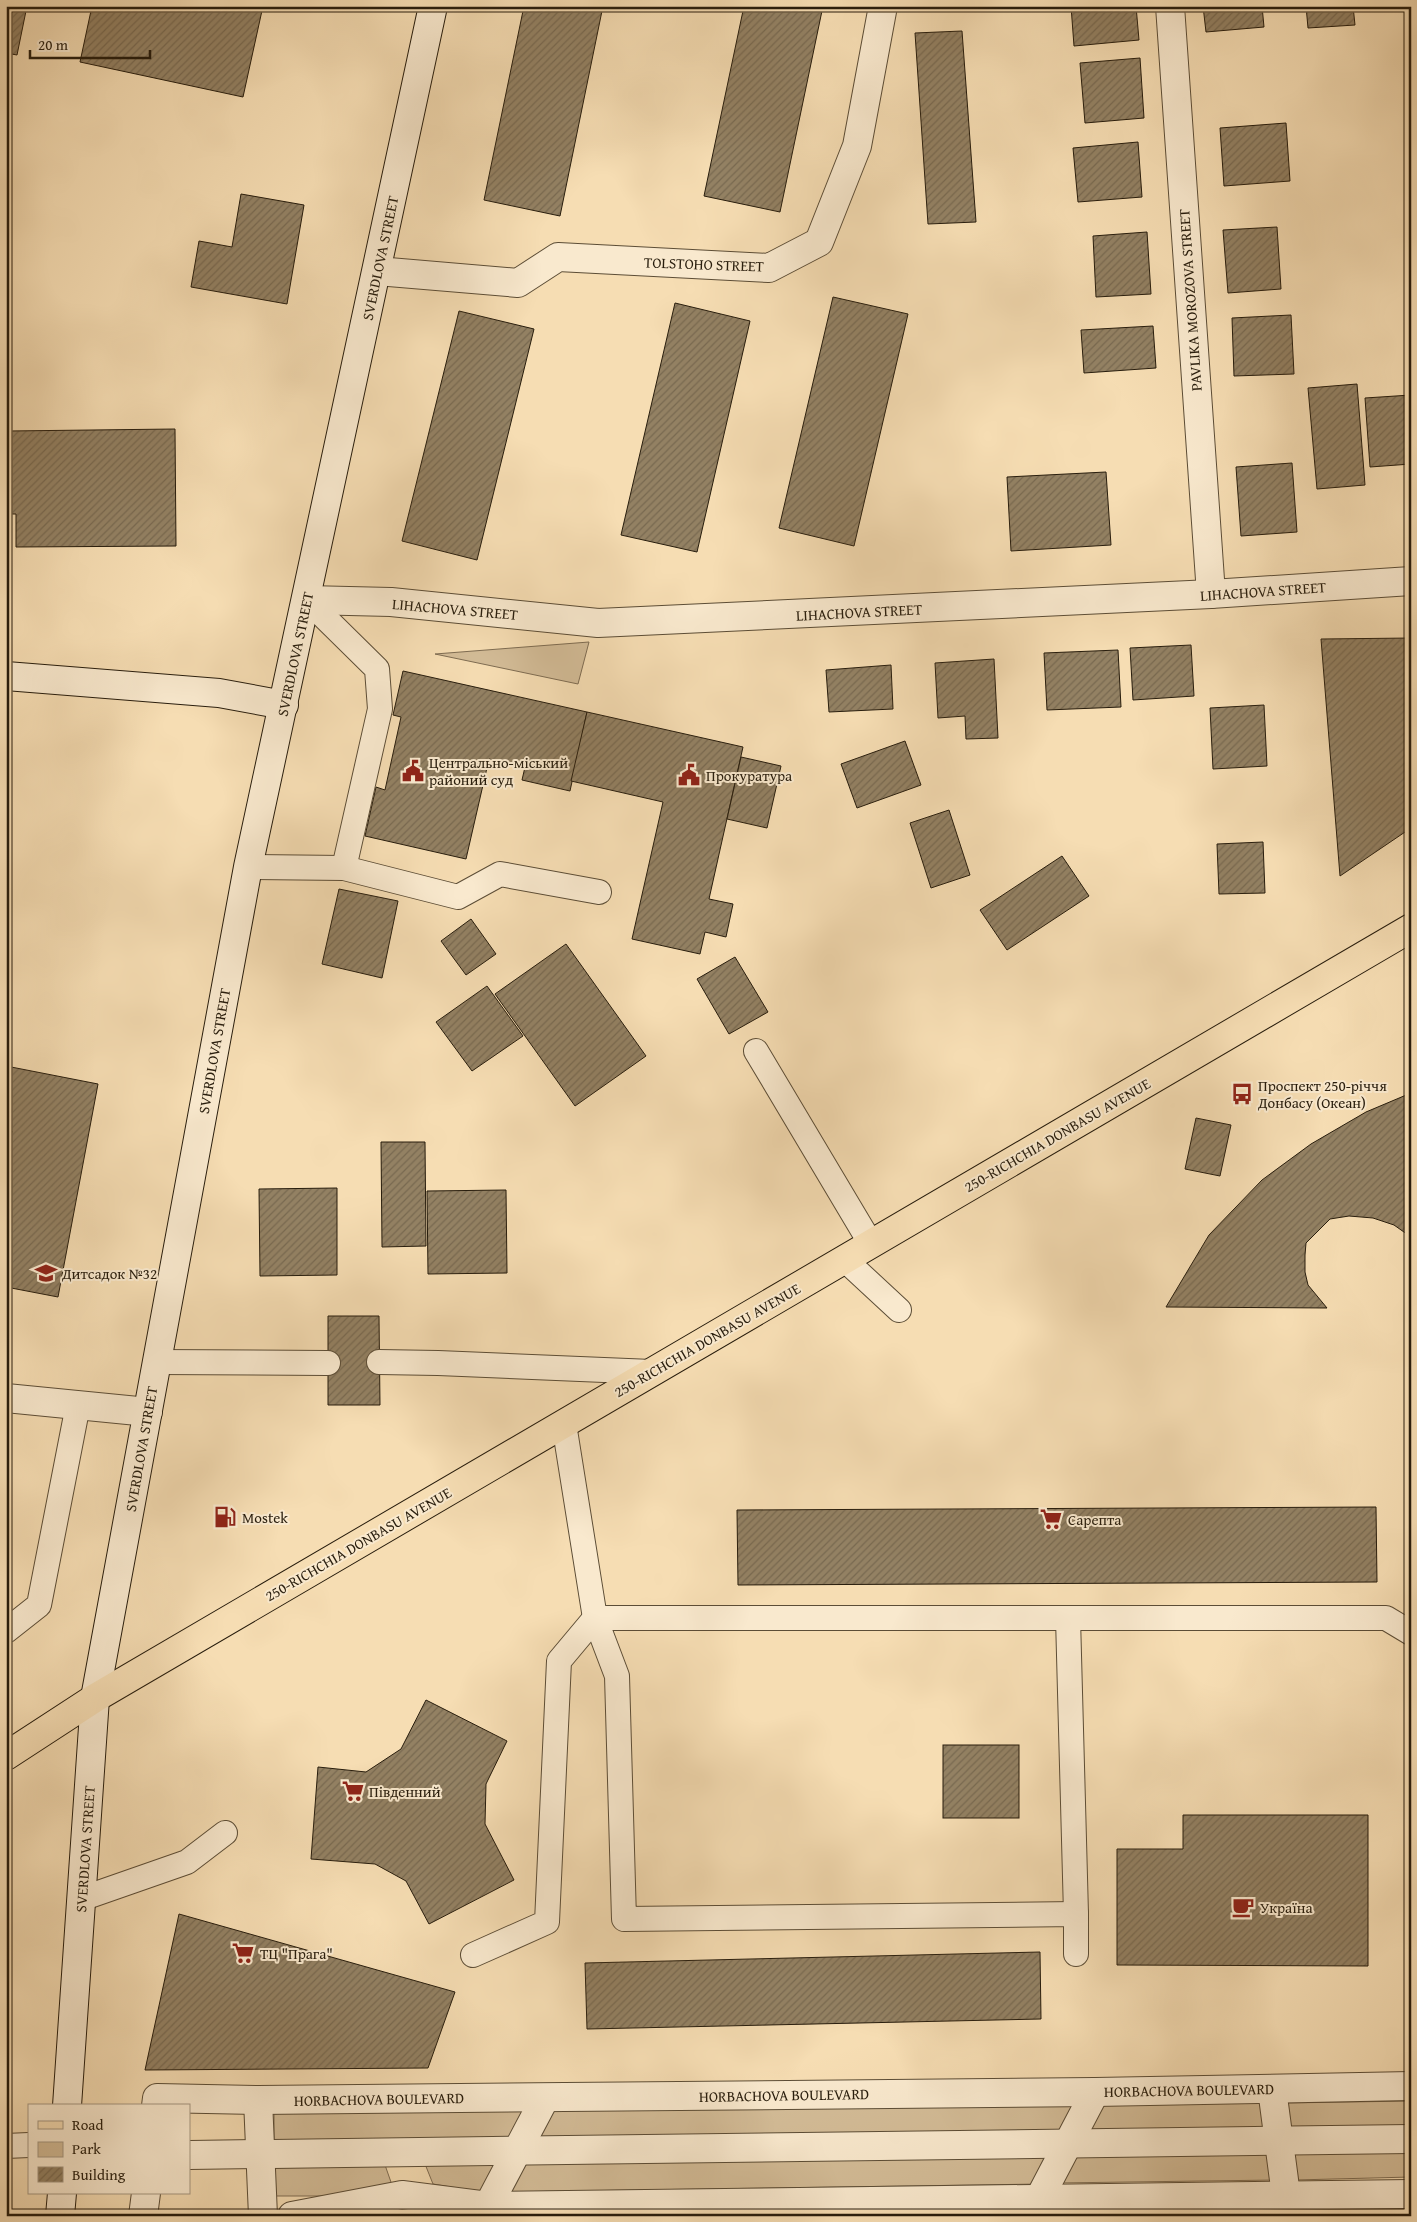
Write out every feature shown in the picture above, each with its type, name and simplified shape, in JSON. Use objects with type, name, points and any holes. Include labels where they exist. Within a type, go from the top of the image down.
[{"type":"main road","name":"250-RICHCHIA DONBASU AVENUE","points":[[6,1756],[95,1698],[1411,928]]},
{"type":"street","name":"SVERDLOVA STREET","points":[[67,2104],[95,1698],[248,867],[307,600],[433,6]]},
{"type":"street","name":"TOLSTOHO STREET","points":[[377,271],[518,284],[558,257],[769,268],[819,242],[857,146],[883,6]]},
{"type":"street","name":"PAVLIKA MOROZOVA STREET","points":[[1170,6],[1211,594]]},
{"type":"street","name":"LIHACHOVA STREET","points":[[307,600],[391,602],[598,623],[1211,594],[1411,581]]},
{"type":"street","points":[[6,676],[219,693],[284,705]]},
{"type":"street","points":[[6,1398],[148,1412]]},
{"type":"street","name":"HORBACHOVA BOULEVARD","points":[[156,2102],[1095,2092],[1411,2086]]},
{"type":"street","points":[[1272,2089],[1286,2195]]},
{"type":"street","points":[[1039,2199],[1095,2092]]},
{"type":"street","points":[[488,2206],[545,2098]]},
{"type":"street","points":[[258,2100],[263,2216]]},
{"type":"street","points":[[190,2155],[1411,2139]]},
{"type":"street","points":[[60,2216],[62,2194]]},
{"type":"street","points":[[143,2216],[146,2194]]},
{"type":"street","points":[[292,2216],[402,2195],[488,2206],[1411,2194]]},
{"type":"lane","points":[[307,600],[377,669],[380,709],[344,868]]},
{"type":"lane","points":[[248,867],[344,868],[458,897],[500,874],[599,892]]},
{"type":"lane","points":[[756,1051],[871,1244]]},
{"type":"lane","points":[[844,1260],[899,1310]]},
{"type":"lane","points":[[157,1362],[328,1363]]},
{"type":"lane","points":[[380,1362],[652,1372]]},
{"type":"lane","points":[[6,1631],[39,1605],[78,1405]]},
{"type":"lane","points":[[564,1424],[595,1618],[617,1676],[624,1919],[1076,1914]]},
{"type":"lane","points":[[473,1955],[547,1922],[559,1660],[595,1618],[1386,1618],[1411,1633]]},
{"type":"lane","points":[[1068,1618],[1076,1954]]},
{"type":"lane","points":[[82,1898],[187,1862],[225,1833]]},
{"type":"lane","points":[[6,2146],[28,2145]]},
{"type":"green space","points":[[589,642],[578,684],[435,654]]},
{"type":"green space","points":[[1411,2101],[1411,2128],[1289,2130],[1285,2103]]},
{"type":"green space","points":[[1264,2102],[1269,2131],[1083,2133],[1099,2104]]},
{"type":"green space","points":[[1080,2104],[1066,2133],[531,2141],[547,2110]]},
{"type":"green space","points":[[530,2110],[514,2141],[274,2144],[274,2113]]},
{"type":"green space","points":[[1411,2150],[1411,2177],[1295,2180],[1292,2152]]},
{"type":"green space","points":[[1273,2153],[1277,2180],[1056,2183],[1071,2155]]},
{"type":"green space","points":[[1054,2156],[1041,2184],[505,2192],[520,2162]]},
{"type":"green space","points":[[502,2163],[487,2193],[433,2184],[425,2164]]},
{"type":"green space","points":[[385,2165],[392,2185],[350,2196],[274,2196],[274,2167]]},
{"type":"building","points":[[6,6],[27,6],[17,55],[6,53]]},
{"type":"building","points":[[92,6],[263,6],[243,97],[80,62]]},
{"type":"building","points":[[524,6],[603,6],[560,216],[484,200]]},
{"type":"building","points":[[744,6],[823,6],[780,212],[704,196]]},
{"type":"building","points":[[1071,6],[1136,6],[1139,40],[1074,46]]},
{"type":"building","points":[[1203,6],[1262,6],[1264,27],[1206,32]]},
{"type":"building","points":[[1306,6],[1353,6],[1355,25],[1308,28]]},
{"type":"building","points":[[962,31],[976,222],[928,224],[915,33]]},
{"type":"building","points":[[1140,58],[1144,118],[1085,123],[1080,63]]},
{"type":"building","points":[[1286,123],[1290,181],[1224,186],[1220,128]]},
{"type":"building","points":[[1138,142],[1142,197],[1078,202],[1073,148]]},
{"type":"building","points":[[241,194],[304,205],[287,304],[191,287],[199,241],[232,247]]},
{"type":"building","points":[[1277,227],[1281,289],[1228,293],[1223,230]]},
{"type":"building","points":[[1147,232],[1151,294],[1096,297],[1093,236]]},
{"type":"building","points":[[833,297],[908,314],[854,546],[779,528]]},
{"type":"building","points":[[675,303],[750,321],[697,552],[621,535]]},
{"type":"building","points":[[459,311],[534,329],[477,560],[402,541]]},
{"type":"building","points":[[1291,315],[1294,374],[1234,376],[1232,318]]},
{"type":"building","points":[[1153,326],[1156,368],[1084,373],[1081,330]]},
{"type":"building","points":[[1357,384],[1365,485],[1317,489],[1308,388]]},
{"type":"building","points":[[1411,395],[1411,464],[1370,467],[1365,398]]},
{"type":"building","points":[[175,429],[176,546],[16,547],[16,514],[6,514],[8,431]]},
{"type":"building","points":[[1292,463],[1297,532],[1241,536],[1236,467]]},
{"type":"building","points":[[1106,472],[1111,545],[1011,551],[1007,477]]},
{"type":"building","points":[[1411,638],[1411,828],[1340,876],[1321,639]]},
{"type":"building","points":[[1191,645],[1194,696],[1133,700],[1130,648]]},
{"type":"building","points":[[1118,650],[1121,707],[1047,710],[1044,653]]},
{"type":"building","points":[[994,659],[998,738],[966,739],[965,716],[938,718],[935,663]]},
{"type":"building","points":[[891,665],[893,709],[829,712],[826,670]]},
{"type":"building","points":[[403,671],[587,712],[570,791],[522,780],[525,767],[489,759],[466,859],[365,836],[376,787],[385,790],[401,717],[393,715]]},
{"type":"building","points":[[1264,705],[1267,766],[1213,769],[1210,708]]},
{"type":"building","points":[[587,712],[743,747],[709,899],[733,904],[726,937],[705,932],[700,954],[632,939],[663,802],[571,781]]},
{"type":"building","points":[[905,741],[921,785],[857,808],[841,764]]},
{"type":"building","points":[[741,757],[781,766],[767,828],[727,819]]},
{"type":"building","points":[[949,810],[970,875],[931,888],[910,823]]},
{"type":"building","points":[[1263,842],[1265,893],[1219,894],[1217,844]]},
{"type":"building","points":[[1062,856],[1089,896],[1007,950],[980,910]]},
{"type":"building","points":[[339,889],[398,901],[382,978],[322,964]]},
{"type":"building","points":[[471,919],[496,954],[466,975],[441,941]]},
{"type":"building","points":[[566,944],[646,1056],[575,1106],[495,994]]},
{"type":"building","points":[[735,957],[768,1012],[729,1034],[697,979]]},
{"type":"building","points":[[487,986],[523,1036],[472,1071],[436,1022]]},
{"type":"building","points":[[6,1066],[98,1084],[58,1297],[6,1287],[6,1160],[12,1131],[6,1130]]},
{"type":"building","points":[[1411,1093],[1411,1237],[1394,1225],[1373,1218],[1349,1216],[1330,1219],[1306,1243],[1305,1255],[1305,1272],[1308,1285],[1327,1308],[1166,1307],[1209,1235],[1262,1180],[1311,1144],[1366,1112]]},
{"type":"building","points":[[1196,1118],[1231,1125],[1220,1176],[1185,1169]]},
{"type":"building","points":[[381,1142],[425,1142],[426,1246],[382,1247]]},
{"type":"building","points":[[337,1188],[337,1275],[260,1276],[259,1189]]},
{"type":"building","points":[[506,1190],[507,1273],[428,1274],[427,1191]]},
{"type":"building","points":[[328,1316],[379,1316],[380,1405],[328,1405]]},
{"type":"building","points":[[1376,1507],[1377,1582],[738,1585],[737,1510]]},
{"type":"building","points":[[426,1700],[507,1741],[486,1784],[485,1824],[514,1880],[429,1924],[406,1881],[375,1864],[311,1859],[318,1767],[366,1772],[401,1749]]},
{"type":"building","points":[[943,1745],[1019,1745],[1019,1818],[943,1818]]},
{"type":"building","name":"Україна","points":[[1183,1815],[1368,1815],[1368,1966],[1117,1965],[1117,1849],[1183,1849]]},
{"type":"building","name":"ТЦ \"Прага\"","points":[[179,1914],[455,1992],[428,2068],[145,2070]]},
{"type":"building","points":[[1040,1952],[1041,2019],[587,2029],[585,1963]]},
{"type":"place","name":"Центрально-міський районий суд","points":[[413,771]]},
{"type":"place","name":"Прокуратура","points":[[689,775]]},
{"type":"place","name":"Проспект 250-річчя Донбасу (Океан)","points":[[1242,1094]]},
{"type":"place","name":"Дитсадок №32","points":[[46,1273]]},
{"type":"place","name":"Mostek","points":[[225,1517]]},
{"type":"place","name":"Сарепта","points":[[1051,1519]]},
{"type":"place","name":"Південний","points":[[353,1791]]},
{"type":"place","name":"Україна","points":[[1243,1907]]},
{"type":"place","name":"ТЦ \"Прага\"","points":[[243,1953]]}]
